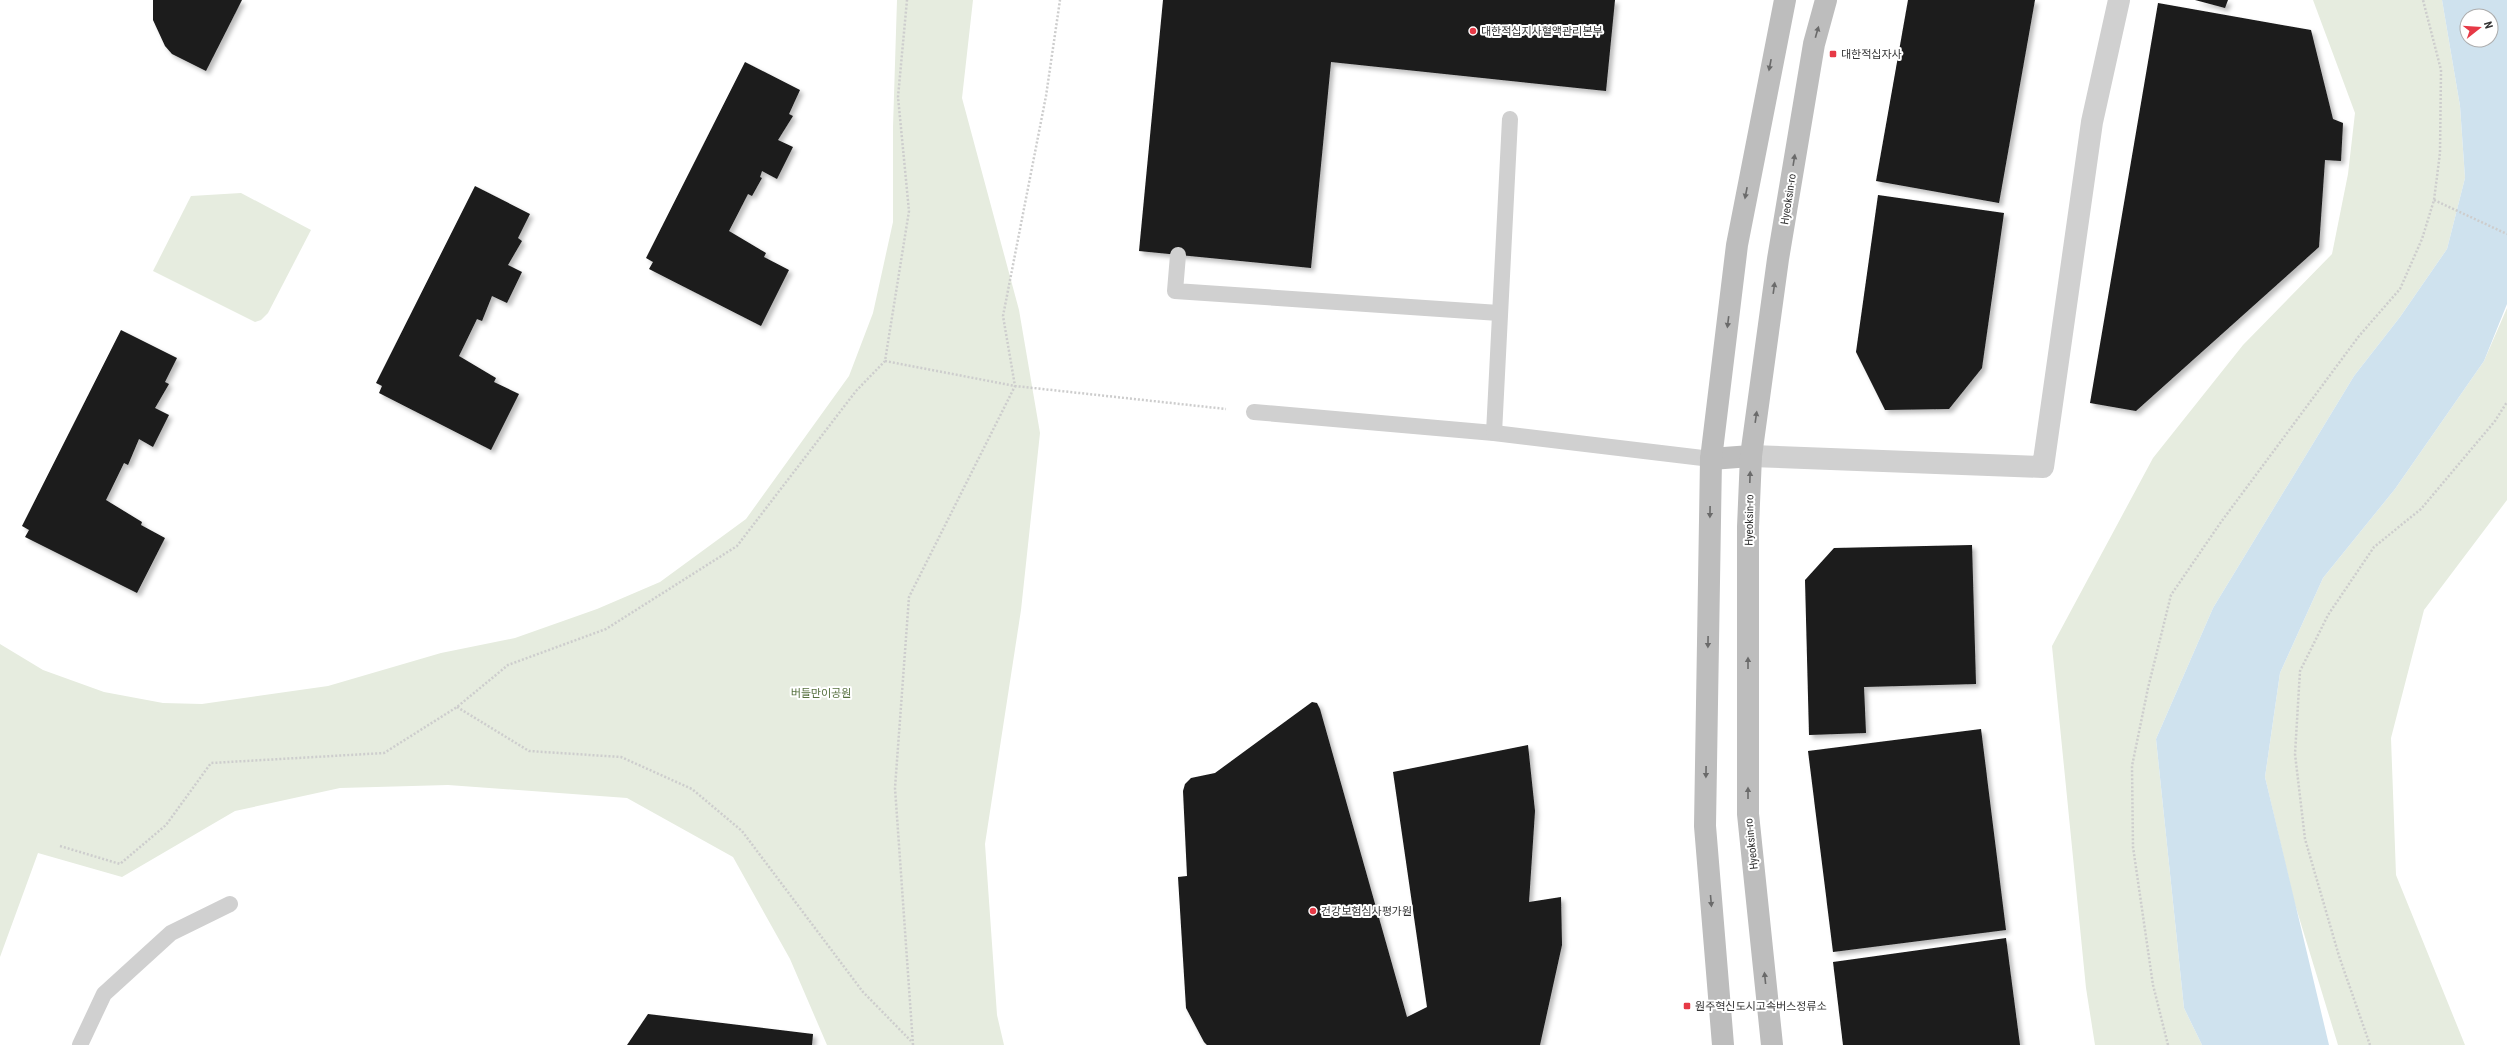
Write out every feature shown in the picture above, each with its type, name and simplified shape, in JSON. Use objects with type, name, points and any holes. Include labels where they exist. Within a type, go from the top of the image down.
[{"type":"street","points":[[1723,1045],[1704,826],[1711,459],[1737,245],[1784,0]]},
{"type":"street","name":"Hyeoksin-ro","points":[[1772,1045],[1748,814],[1748,527],[1751,456],[1780,244],[1814,44],[1826,0]]},
{"type":"street","points":[[1711,459],[1751,456],[2043,468],[2092,122],[2119,0]]},
{"type":"lane","points":[[1494,433],[1510,119]]},
{"type":"lane","points":[[1178,255],[1175,291],[1500,313]]},
{"type":"lane","points":[[1254,412],[1494,433],[1711,459]]},
{"type":"lane","points":[[80,1045],[104,994],[172,932],[230,904]]},
{"type":"path","points":[[60,846],[120,864],[166,826],[211,763],[384,753],[457,707],[508,665],[606,629],[738,546],[856,391],[885,361],[909,211],[898,97],[907,0]]},
{"type":"path","points":[[912,1043],[895,788],[909,597],[1015,386],[1003,316],[1046,96],[1060,0]]},
{"type":"path","points":[[2168,1045],[2153,985],[2133,847],[2132,766],[2171,595],[2220,522],[2359,336],[2400,289],[2422,239],[2434,200],[2440,154],[2441,70],[2423,0]]},
{"type":"path","points":[[2434,200],[2448,205],[2507,234]]},
{"type":"path","points":[[885,361],[1015,386],[1254,412]]},
{"type":"path","points":[[2370,1045],[2339,956],[2305,839],[2295,754],[2300,671],[2328,615],[2374,548],[2421,509],[2495,421],[2507,402]]},
{"type":"path","points":[[457,707],[529,751],[621,757],[692,789],[742,831],[863,992],[912,1043]]},
{"type":"green space","name":"버들만이공원","points":[[897,0],[973,0],[962,98],[1019,310],[1040,433],[1021,610],[985,844],[997,1015],[1004,1045],[827,1045],[790,959],[733,857],[627,798],[448,785],[340,788],[235,811],[122,877],[38,853],[0,957],[0,644],[43,670],[104,692],[163,703],[202,704],[328,686],[441,653],[515,638],[597,609],[660,582],[746,519],[849,376],[873,313],[893,222],[893,127]]},
{"type":"green space","points":[[2313,0],[2442,0],[2460,106],[2465,178],[2447,249],[2400,317],[2354,376],[2213,608],[2156,739],[2184,1008],[2202,1045],[2095,1045],[2086,988],[2052,646],[2153,458],[2243,345],[2332,254],[2348,174],[2355,113]]},
{"type":"green space","points":[[241,193],[311,230],[268,313],[261,320],[255,322],[153,271],[191,196]]},
{"type":"green space","points":[[2507,308],[2507,500],[2424,610],[2391,738],[2396,875],[2465,1045],[2338,1045],[2294,901],[2265,777],[2280,673],[2323,578],[2395,489],[2484,361]]},
{"type":"water","points":[[2442,0],[2507,0],[2507,304],[2484,361],[2395,489],[2323,578],[2280,673],[2265,777],[2329,1045],[2202,1045],[2184,1008],[2156,739],[2213,608],[2354,376],[2400,317],[2447,249],[2465,178],[2460,106]]},
{"type":"building","points":[[153,0],[242,0],[206,71],[172,54],[165,46],[153,20]]},
{"type":"building","points":[[1163,0],[1615,0],[1606,91],[1331,62],[1311,268],[1139,251]]},
{"type":"building","points":[[1908,0],[2035,0],[1999,203],[1876,181]]},
{"type":"building","points":[[2195,0],[2228,0],[2225,8]]},
{"type":"building","points":[[2158,3],[2311,30],[2333,119],[2343,123],[2341,161],[2325,160],[2319,247],[2136,411],[2090,403]]},
{"type":"building","points":[[745,62],[800,90],[789,114],[793,116],[778,140],[793,147],[777,179],[762,171],[760,177],[762,178],[752,196],[748,194],[729,231],[766,253],[764,257],[789,270],[761,326],[649,269],[653,262],[646,258]]},
{"type":"building","points":[[475,186],[530,214],[518,238],[522,241],[508,265],[522,272],[507,303],[492,296],[482,321],[477,319],[459,356],[496,378],[494,382],[519,394],[491,450],[379,393],[382,386],[376,383]]},
{"type":"building","points":[[1878,195],[2004,213],[1982,368],[1949,409],[1885,410],[1856,352]]},
{"type":"building","points":[[121,330],[177,358],[165,382],[169,384],[155,408],[169,415],[153,447],[139,439],[128,465],[124,463],[106,500],[142,522],[141,525],[165,538],[137,593],[25,537],[29,530],[22,526]]},
{"type":"building","points":[[1972,545],[1976,684],[1864,687],[1866,733],[1809,735],[1805,580],[1834,548]]},
{"type":"building","name":"건강보험심사평가원","points":[[1312,702],[1317,703],[1320,709],[1407,1017],[1427,1007],[1393,772],[1528,745],[1535,811],[1529,902],[1561,897],[1562,945],[1540,1045],[1207,1045],[1204,1042],[1186,1008],[1178,877],[1187,876],[1183,791],[1185,784],[1191,778],[1215,773]]},
{"type":"building","points":[[1981,729],[2006,930],[1833,952],[1808,751]]},
{"type":"building","points":[[2006,938],[2020,1045],[1843,1045],[1833,962]]},
{"type":"building","points":[[648,1014],[813,1034],[812,1045],[627,1045]]},
{"type":"place","name":"대한적십지사혈액관리본부","points":[[1473,31]]},
{"type":"place","name":"대한적십자사","points":[[1833,54]]},
{"type":"place","name":"건강보험심사평가원","points":[[1313,911]]},
{"type":"place","name":"원주혁신도시고속버스정류소","points":[[1687,1006]]}]
